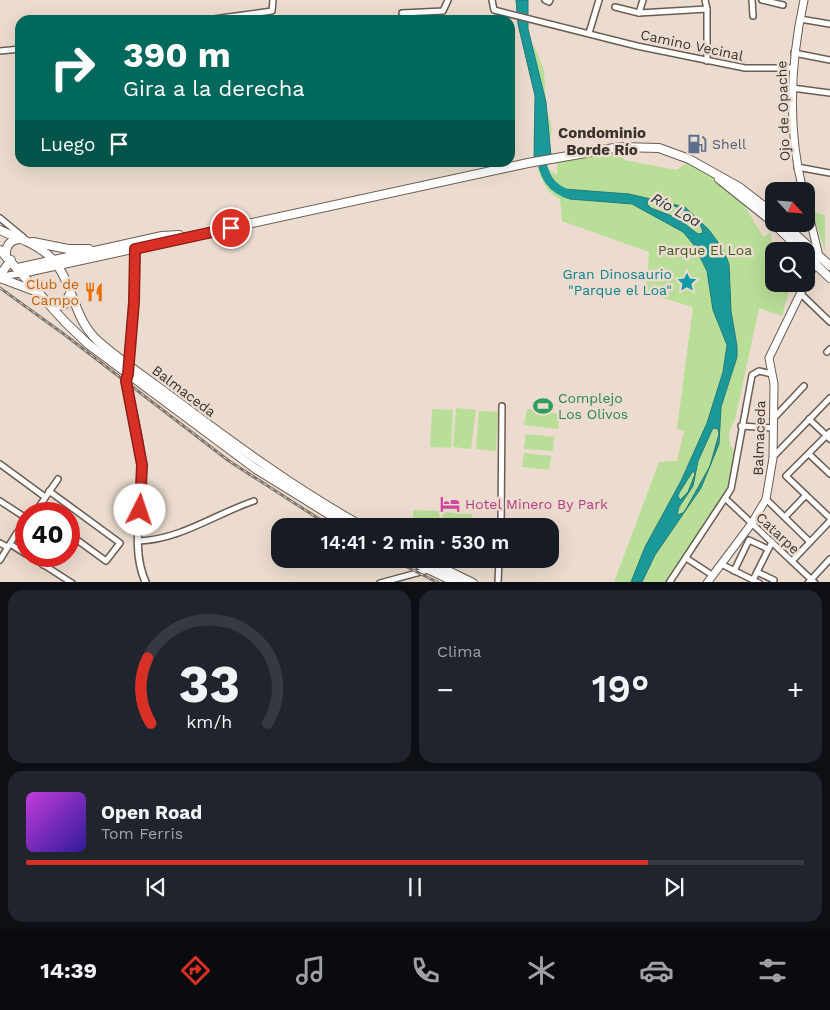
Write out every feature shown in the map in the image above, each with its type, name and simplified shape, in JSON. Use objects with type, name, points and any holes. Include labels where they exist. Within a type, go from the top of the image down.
[{"type":"main road","name":"Ojo de Opache","points":[[801,182],[797,167],[792,68],[793,53],[804,0]]},
{"type":"main road","points":[[515,166],[620,147],[651,147],[677,154],[704,167],[739,187],[765,207]]},
{"type":"main road","points":[[55,263],[68,263],[135,249],[510,167]]},
{"type":"main road","points":[[704,167],[765,217]]},
{"type":"main road","name":"Balmaceda","points":[[0,230],[26,240],[55,263],[64,275],[78,315],[92,334],[129,365],[261,463],[349,518]]},
{"type":"main road","points":[[20,271],[162,236],[214,232]]},
{"type":"main road","points":[[782,232],[793,242]]},
{"type":"main road","points":[[793,232],[830,266]]},
{"type":"main road","points":[[813,232],[819,256]]},
{"type":"main road","points":[[41,294],[1,274],[7,247],[11,242],[18,238],[68,248],[108,248]]},
{"type":"main road","name":"Balmaceda","points":[[6,255],[80,338],[256,469],[335,518]]},
{"type":"main road","name":"Balmaceda","points":[[815,262],[819,256]]},
{"type":"main road","points":[[64,275],[68,263]]},
{"type":"main road","points":[[815,264],[830,278]]},
{"type":"main road","name":"Balmaceda","points":[[707,582],[752,523],[766,499],[773,458],[772,374],[769,358],[800,293]]},
{"type":"main road","points":[[50,304],[55,306],[64,305],[70,294]]},
{"type":"main road","points":[[434,568],[457,582]]},
{"type":"main road","points":[[436,568],[473,582]]},
{"type":"street","points":[[247,15],[272,12],[273,0]]},
{"type":"street","points":[[402,13],[443,11],[448,0]]},
{"type":"street","name":"Camino Vecinal","points":[[492,0],[494,10],[499,12],[534,18],[707,61],[745,68],[792,68]]},
{"type":"street","points":[[545,0],[550,2],[550,0]]},
{"type":"street","points":[[589,33],[599,0]]},
{"type":"street","points":[[639,13],[643,0]]},
{"type":"street","points":[[705,0],[707,9],[707,61]]},
{"type":"street","points":[[752,0],[753,16]]},
{"type":"street","points":[[762,0],[783,5]]},
{"type":"street","points":[[615,7],[639,13],[707,9]]},
{"type":"street","points":[[800,19],[830,24]]},
{"type":"street","points":[[0,51],[15,50]]},
{"type":"street","points":[[793,53],[830,60]]},
{"type":"street","points":[[792,88],[830,93]]},
{"type":"street","points":[[797,167],[830,173]]},
{"type":"street","points":[[0,218],[26,240]]},
{"type":"street","points":[[135,249],[129,365],[126,381],[142,465],[139,541],[140,563],[146,582]]},
{"type":"street","points":[[1,274],[20,271]]},
{"type":"street","points":[[800,293],[830,322]]},
{"type":"street","points":[[669,582],[726,499],[734,476],[752,375],[759,371],[772,374]]},
{"type":"street","points":[[773,419],[804,386]]},
{"type":"street","points":[[773,458],[830,398]]},
{"type":"street","points":[[501,518],[502,406]]},
{"type":"street","points":[[792,560],[830,520],[786,476],[829,436],[809,419]]},
{"type":"street","points":[[742,426],[773,428]]},
{"type":"street","points":[[809,454],[830,474]]},
{"type":"street","points":[[0,464],[45,497]]},
{"type":"street","points":[[42,502],[58,479]]},
{"type":"street","points":[[49,491],[64,502]]},
{"type":"street","points":[[785,517],[806,495]]},
{"type":"street","name":"Catarpe","points":[[726,499],[812,581]]},
{"type":"street","points":[[766,499],[810,542]]},
{"type":"street","points":[[0,501],[15,511]]},
{"type":"street","points":[[139,541],[157,540],[188,530],[227,511],[254,501]]},
{"type":"street","points":[[80,513],[120,542],[106,561],[80,542]]},
{"type":"street","points":[[0,560],[15,537]]},
{"type":"street","points":[[734,570],[750,540],[768,549]]},
{"type":"street","points":[[721,564],[756,581],[757,572],[772,542]]},
{"type":"street","points":[[0,543],[15,548]]},
{"type":"street","points":[[686,558],[712,575]]},
{"type":"street","points":[[812,581],[830,560]]},
{"type":"street","points":[[46,567],[72,582]]},
{"type":"street","points":[[410,574],[413,568]]},
{"type":"street","points":[[380,582],[426,568]]},
{"type":"street","points":[[498,582],[499,568]]},
{"type":"street","points":[[757,572],[774,581]]},
{"type":"street","points":[[742,582],[745,576]]},
{"type":"green space","name":"Parque El Loa","points":[[526,20],[532,44],[544,70],[545,110],[552,130],[547,145],[543,149],[546,167],[557,175],[557,160],[614,150],[621,154],[624,160],[677,170],[686,163],[704,171],[743,203],[763,237],[771,233],[772,242],[765,242],[765,292],[789,292],[782,316],[759,308],[735,420],[729,432],[729,441],[735,453],[724,498],[668,582],[614,582],[659,462],[677,461],[684,431],[677,429],[693,307],[646,293],[649,252],[562,221],[560,199],[546,187],[541,178],[535,157],[533,136],[538,108],[518,22]]},
{"type":"green space","points":[[815,213],[825,215],[825,251],[815,221]]},
{"type":"green space","points":[[456,408],[476,410],[471,449],[453,447]]},
{"type":"green space","points":[[432,409],[453,410],[451,448],[430,447]]},
{"type":"green space","points":[[527,409],[560,414],[558,429],[524,425]]},
{"type":"green space","points":[[479,411],[498,412],[496,451],[476,449]]},
{"type":"green space","points":[[526,434],[554,437],[553,451],[524,449]]},
{"type":"green space","points":[[524,453],[551,456],[549,470],[522,467]]},
{"type":"green space","points":[[413,510],[440,511],[440,518],[413,518]]},
{"type":"green space","points":[[443,512],[472,514],[472,518],[443,518]]},
{"type":"water","points":[[516,0],[528,0],[528,29],[546,102],[551,156],[534,160],[535,96],[518,24]]},
{"type":"water","points":[[564,189],[629,194],[685,207],[709,230],[723,249],[729,264],[731,311],[737,357],[721,407],[719,444],[710,466],[701,488],[655,555],[642,582],[631,582],[645,547],[681,481],[707,423],[723,372],[727,345],[713,310],[707,271],[694,245],[683,232],[632,204],[570,199],[562,196],[561,191]],"holes":[[[649,201],[674,206],[689,213],[696,219],[703,233],[698,234],[677,218],[651,208],[647,204]],[[713,428],[718,429],[719,434],[710,466],[683,513],[677,515],[679,507],[693,486],[698,461]],[[693,471],[695,474],[688,492],[680,500],[679,493]]]},
{"type":"waterway","name":"Río Loa","points":[[541,153],[543,168],[549,180],[558,189],[571,195]]},
{"type":"railway","points":[[0,288],[65,335],[229,461],[318,518]]},
{"type":"railway","points":[[409,568],[437,582]]},
{"type":"place","name":"Shell","points":[[697,144]]},
{"type":"place","name":"Gran Dinosaurio \"Parque el Loa\"","points":[[687,282]]},
{"type":"place","name":"Club de Campo","points":[[94,292]]},
{"type":"place","name":"Complejo Los Olivos","points":[[543,406]]},
{"type":"place","name":"Hotel Minero By Park","points":[[450,504]]},
{"type":"district","name":"Condominio Borde Río","points":[[602,142]]},
{"type":"route","points":[[140,510],[142,465],[126,381],[134,302],[135,249],[231,228]]}]
